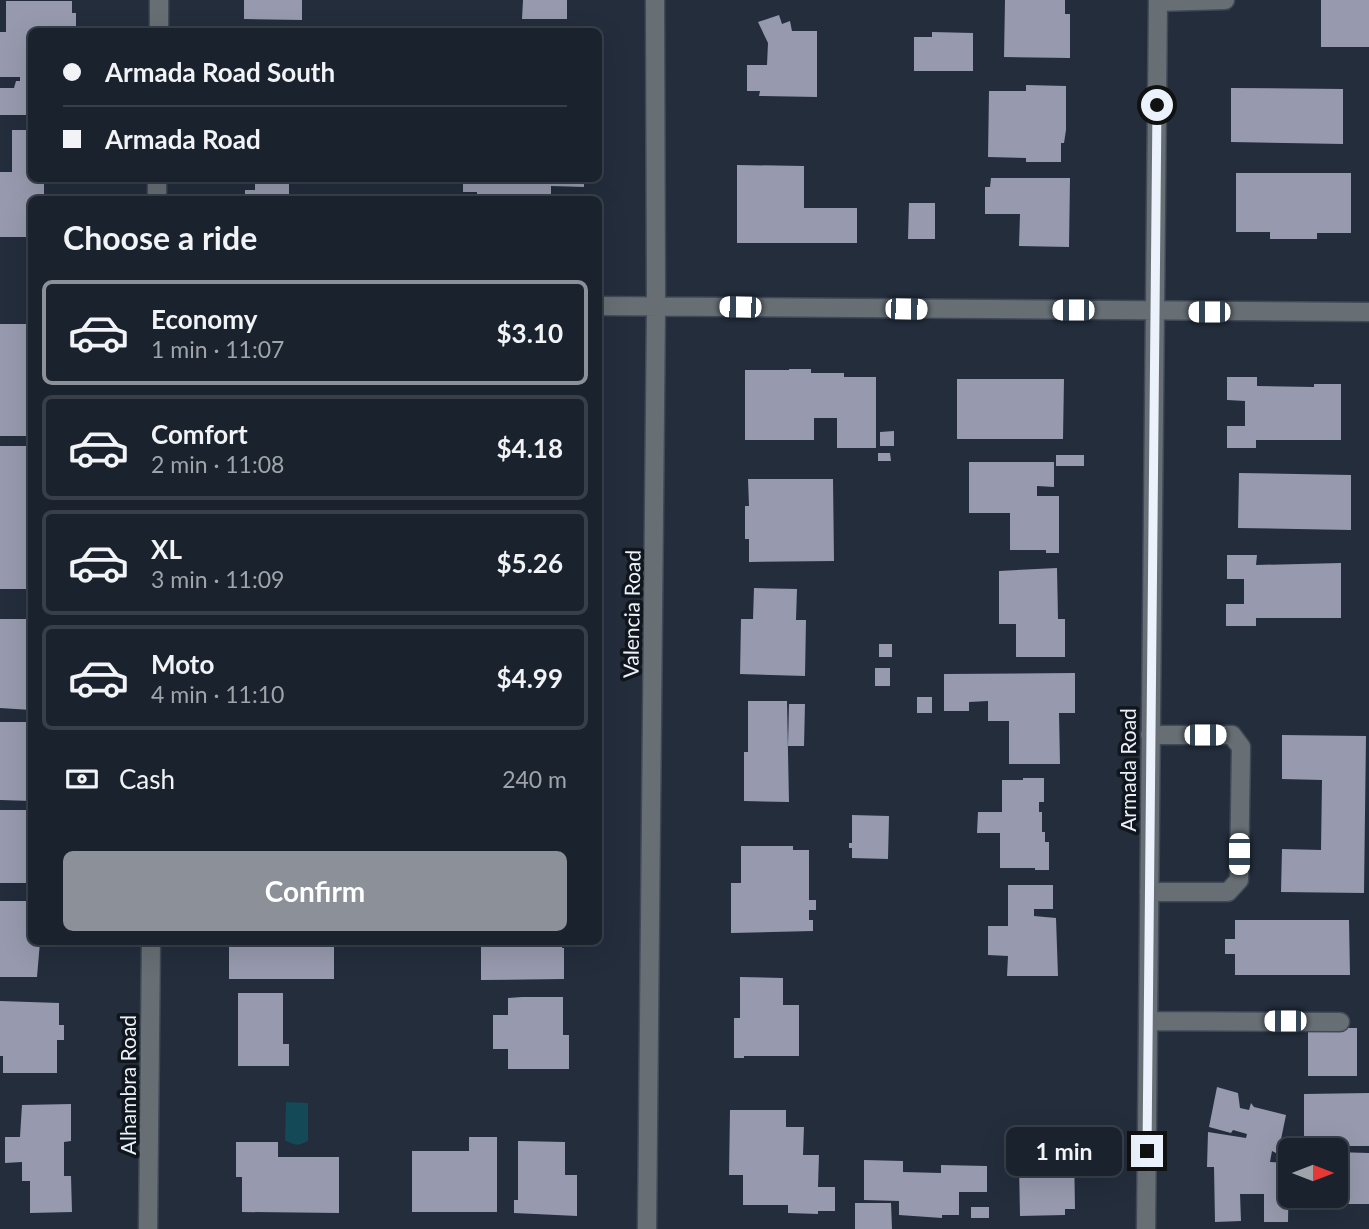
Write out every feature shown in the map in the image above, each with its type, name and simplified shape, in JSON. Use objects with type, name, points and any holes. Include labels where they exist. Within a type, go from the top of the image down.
[{"type":"street","points":[[159,0],[159,28]]},
{"type":"street","name":"Valencia Road","points":[[647,1229],[656,306],[655,0]]},
{"type":"street","points":[[1158,1],[1225,0]]},
{"type":"street","name":"Armada Road","points":[[1146,1229],[1158,1]]},
{"type":"street","points":[[602,306],[1369,312]]},
{"type":"street","points":[[1149,892],[1228,892],[1239,880],[1241,747],[1232,735],[1150,735]]},
{"type":"street","name":"Alhambra Road","points":[[148,1229],[151,945]]},
{"type":"street","points":[[1148,1021],[1340,1022]]},
{"type":"water","points":[[286,1102],[308,1103],[308,1141],[296,1145],[285,1141]]},
{"type":"building","points":[[244,0],[302,0],[302,20],[244,19]]},
{"type":"building","points":[[523,0],[567,0],[567,19],[522,19]]},
{"type":"building","points":[[1005,0],[1065,0],[1065,14],[1070,14],[1070,58],[1004,57]]},
{"type":"building","points":[[1321,0],[1369,0],[1369,47],[1321,47]]},
{"type":"building","points":[[6,1],[72,1],[72,13],[76,13],[76,28],[28,28],[28,115],[0,115],[0,88],[14,88],[16,81],[20,81],[20,77],[0,77],[0,32],[6,32]]},
{"type":"building","points":[[779,15],[782,24],[790,21],[792,31],[817,31],[817,97],[759,96],[760,91],[747,91],[747,65],[767,65],[768,43],[758,22]]},
{"type":"building","points":[[932,32],[973,33],[973,71],[914,71],[914,37],[932,37]]},
{"type":"building","points":[[1026,85],[1066,86],[1066,130],[1064,143],[1061,143],[1061,162],[1026,162],[1026,158],[988,157],[989,91],[1026,91]]},
{"type":"building","points":[[1231,88],[1343,89],[1343,144],[1231,142]]},
{"type":"building","points":[[12,130],[28,130],[28,182],[44,182],[44,196],[28,196],[28,237],[0,237],[0,172],[12,172]]},
{"type":"building","points":[[737,165],[804,166],[804,208],[857,208],[857,243],[737,243]]},
{"type":"building","points":[[1236,173],[1351,173],[1351,233],[1317,233],[1317,239],[1270,239],[1270,232],[1236,232]]},
{"type":"building","points":[[991,178],[1070,178],[1069,247],[1019,246],[1020,214],[985,214],[985,187],[990,187]]},
{"type":"building","points":[[255,182],[289,182],[289,196],[245,196],[245,190],[255,190]]},
{"type":"building","points":[[463,182],[584,182],[584,187],[551,186],[551,196],[477,196],[477,192],[463,192]]},
{"type":"building","points":[[909,203],[935,203],[935,239],[908,239]]},
{"type":"building","points":[[0,324],[28,324],[28,436],[0,436]]},
{"type":"building","points":[[811,369],[811,373],[844,373],[844,377],[876,377],[876,448],[837,448],[837,418],[814,418],[814,440],[745,440],[745,370]]},
{"type":"building","points":[[1227,377],[1257,377],[1257,386],[1314,387],[1314,384],[1341,384],[1341,440],[1256,440],[1256,448],[1227,448],[1227,426],[1245,426],[1245,401],[1227,400]]},
{"type":"building","points":[[957,379],[1064,379],[1063,439],[957,439]]},
{"type":"building","points":[[894,431],[894,446],[880,446],[880,432]]},
{"type":"building","points":[[0,446],[28,446],[28,589],[0,589]]},
{"type":"building","points":[[878,453],[890,453],[891,461],[878,461]]},
{"type":"building","points":[[1056,455],[1084,455],[1084,466],[1056,466]]},
{"type":"building","points":[[969,462],[1054,462],[1054,487],[1037,486],[1037,496],[1059,496],[1059,553],[1046,553],[1046,550],[1010,550],[1010,513],[969,513]]},
{"type":"building","points":[[1239,473],[1351,475],[1351,530],[1238,528]]},
{"type":"building","points":[[748,479],[833,479],[834,561],[749,562],[749,539],[745,539],[745,506],[749,506]]},
{"type":"building","points":[[1227,555],[1257,555],[1256,565],[1341,563],[1341,618],[1256,618],[1256,626],[1226,626],[1226,604],[1244,604],[1244,579],[1227,579]]},
{"type":"building","points":[[1057,568],[1058,619],[1065,619],[1065,657],[1016,657],[1016,624],[999,624],[999,571]]},
{"type":"building","points":[[754,588],[797,589],[796,620],[806,620],[805,676],[740,674],[741,619],[753,619]]},
{"type":"building","points":[[0,619],[28,619],[28,710],[0,708]]},
{"type":"building","points":[[879,644],[892,644],[892,657],[879,657]]},
{"type":"building","points":[[875,668],[890,668],[890,686],[875,686]]},
{"type":"building","points":[[1075,673],[1075,713],[1059,713],[1060,764],[1009,764],[1009,721],[988,721],[988,701],[969,702],[969,711],[944,711],[944,674]]},
{"type":"building","points":[[917,697],[932,697],[932,713],[917,713]]},
{"type":"building","points":[[748,701],[787,701],[789,802],[744,801]]},
{"type":"building","points":[[789,704],[805,704],[804,746],[788,746]]},
{"type":"building","points":[[0,722],[28,722],[28,801],[0,800]]},
{"type":"building","points":[[1282,735],[1366,736],[1364,893],[1281,892],[1282,849],[1321,850],[1322,780],[1282,779]]},
{"type":"building","points":[[1044,778],[1044,802],[1039,802],[1039,812],[1042,812],[1045,842],[1049,842],[1049,870],[1000,868],[1000,833],[977,833],[978,812],[1002,812],[1002,780]]},
{"type":"building","points":[[0,810],[28,810],[28,883],[0,883]]},
{"type":"building","points":[[852,815],[889,816],[888,859],[852,858],[849,843],[852,843]]},
{"type":"building","points":[[741,846],[793,846],[793,850],[809,850],[809,900],[816,900],[816,910],[809,910],[813,931],[731,933],[731,883],[741,883]]},
{"type":"building","points":[[1008,885],[1053,885],[1053,909],[1034,909],[1034,916],[1056,918],[1058,976],[1007,976],[1008,956],[988,955],[988,926],[1008,926]]},
{"type":"building","points":[[0,901],[28,901],[28,945],[40,945],[37,977],[0,977]]},
{"type":"building","points":[[1235,920],[1349,920],[1350,975],[1235,975],[1235,954],[1225,954],[1225,939],[1235,939]]},
{"type":"building","points":[[229,945],[334,945],[334,979],[229,979]]},
{"type":"building","points":[[481,945],[562,945],[564,948],[564,979],[481,980]]},
{"type":"building","points":[[740,977],[783,978],[783,1005],[799,1005],[799,1056],[734,1058],[734,1018],[740,1018]]},
{"type":"building","points":[[238,993],[283,993],[283,1044],[289,1044],[289,1066],[238,1066]]},
{"type":"building","points":[[563,997],[563,1035],[569,1035],[569,1069],[508,1069],[508,1049],[493,1049],[493,1015],[508,1015],[508,998]]},
{"type":"building","points":[[0,1001],[59,1003],[59,1025],[64,1025],[64,1040],[57,1040],[57,1073],[3,1073],[3,1056],[0,1056]]},
{"type":"building","points":[[1308,1028],[1357,1028],[1357,1076],[1308,1076]]},
{"type":"building","points":[[1217,1087],[1238,1093],[1240,1108],[1249,1110],[1251,1103],[1254,1107],[1286,1115],[1281,1138],[1278,1138],[1278,1154],[1272,1151],[1270,1162],[1278,1162],[1278,1208],[1288,1208],[1288,1222],[1264,1222],[1264,1194],[1240,1194],[1241,1221],[1215,1222],[1214,1167],[1207,1167],[1208,1132],[1246,1138],[1247,1134],[1209,1127]]},
{"type":"building","points":[[1369,1093],[1369,1146],[1348,1146],[1348,1138],[1304,1138],[1304,1094]]},
{"type":"building","points":[[71,1104],[71,1141],[64,1142],[64,1176],[71,1176],[72,1212],[30,1213],[30,1181],[22,1181],[22,1162],[5,1163],[5,1137],[20,1137],[22,1105]]},
{"type":"building","points":[[730,1110],[786,1110],[786,1127],[804,1127],[803,1155],[819,1155],[818,1187],[835,1187],[835,1211],[818,1211],[818,1214],[788,1213],[788,1205],[743,1205],[743,1175],[729,1175]]},
{"type":"building","points":[[469,1137],[497,1137],[497,1212],[412,1212],[412,1151],[469,1151]]},
{"type":"building","points":[[518,1141],[565,1142],[565,1175],[577,1175],[577,1216],[514,1213],[514,1200],[518,1200]]},
{"type":"building","points":[[236,1142],[278,1142],[278,1157],[339,1157],[339,1213],[242,1212],[242,1177],[236,1177]]},
{"type":"building","points":[[1027,1148],[1074,1148],[1075,1209],[1065,1209],[1065,1215],[1020,1216],[1019,1164],[1027,1164]]},
{"type":"building","points":[[1348,1152],[1369,1153],[1369,1204],[1348,1204]]},
{"type":"building","points":[[864,1160],[903,1161],[903,1172],[941,1173],[941,1165],[987,1166],[987,1192],[959,1192],[959,1215],[942,1215],[942,1218],[899,1215],[899,1201],[864,1200]]},
{"type":"building","points":[[855,1203],[891,1203],[892,1229],[855,1229]]},
{"type":"building","points":[[971,1207],[989,1207],[989,1218],[971,1218]]},
{"type":"route","points":[[1147,1151],[1157,105]]}]
